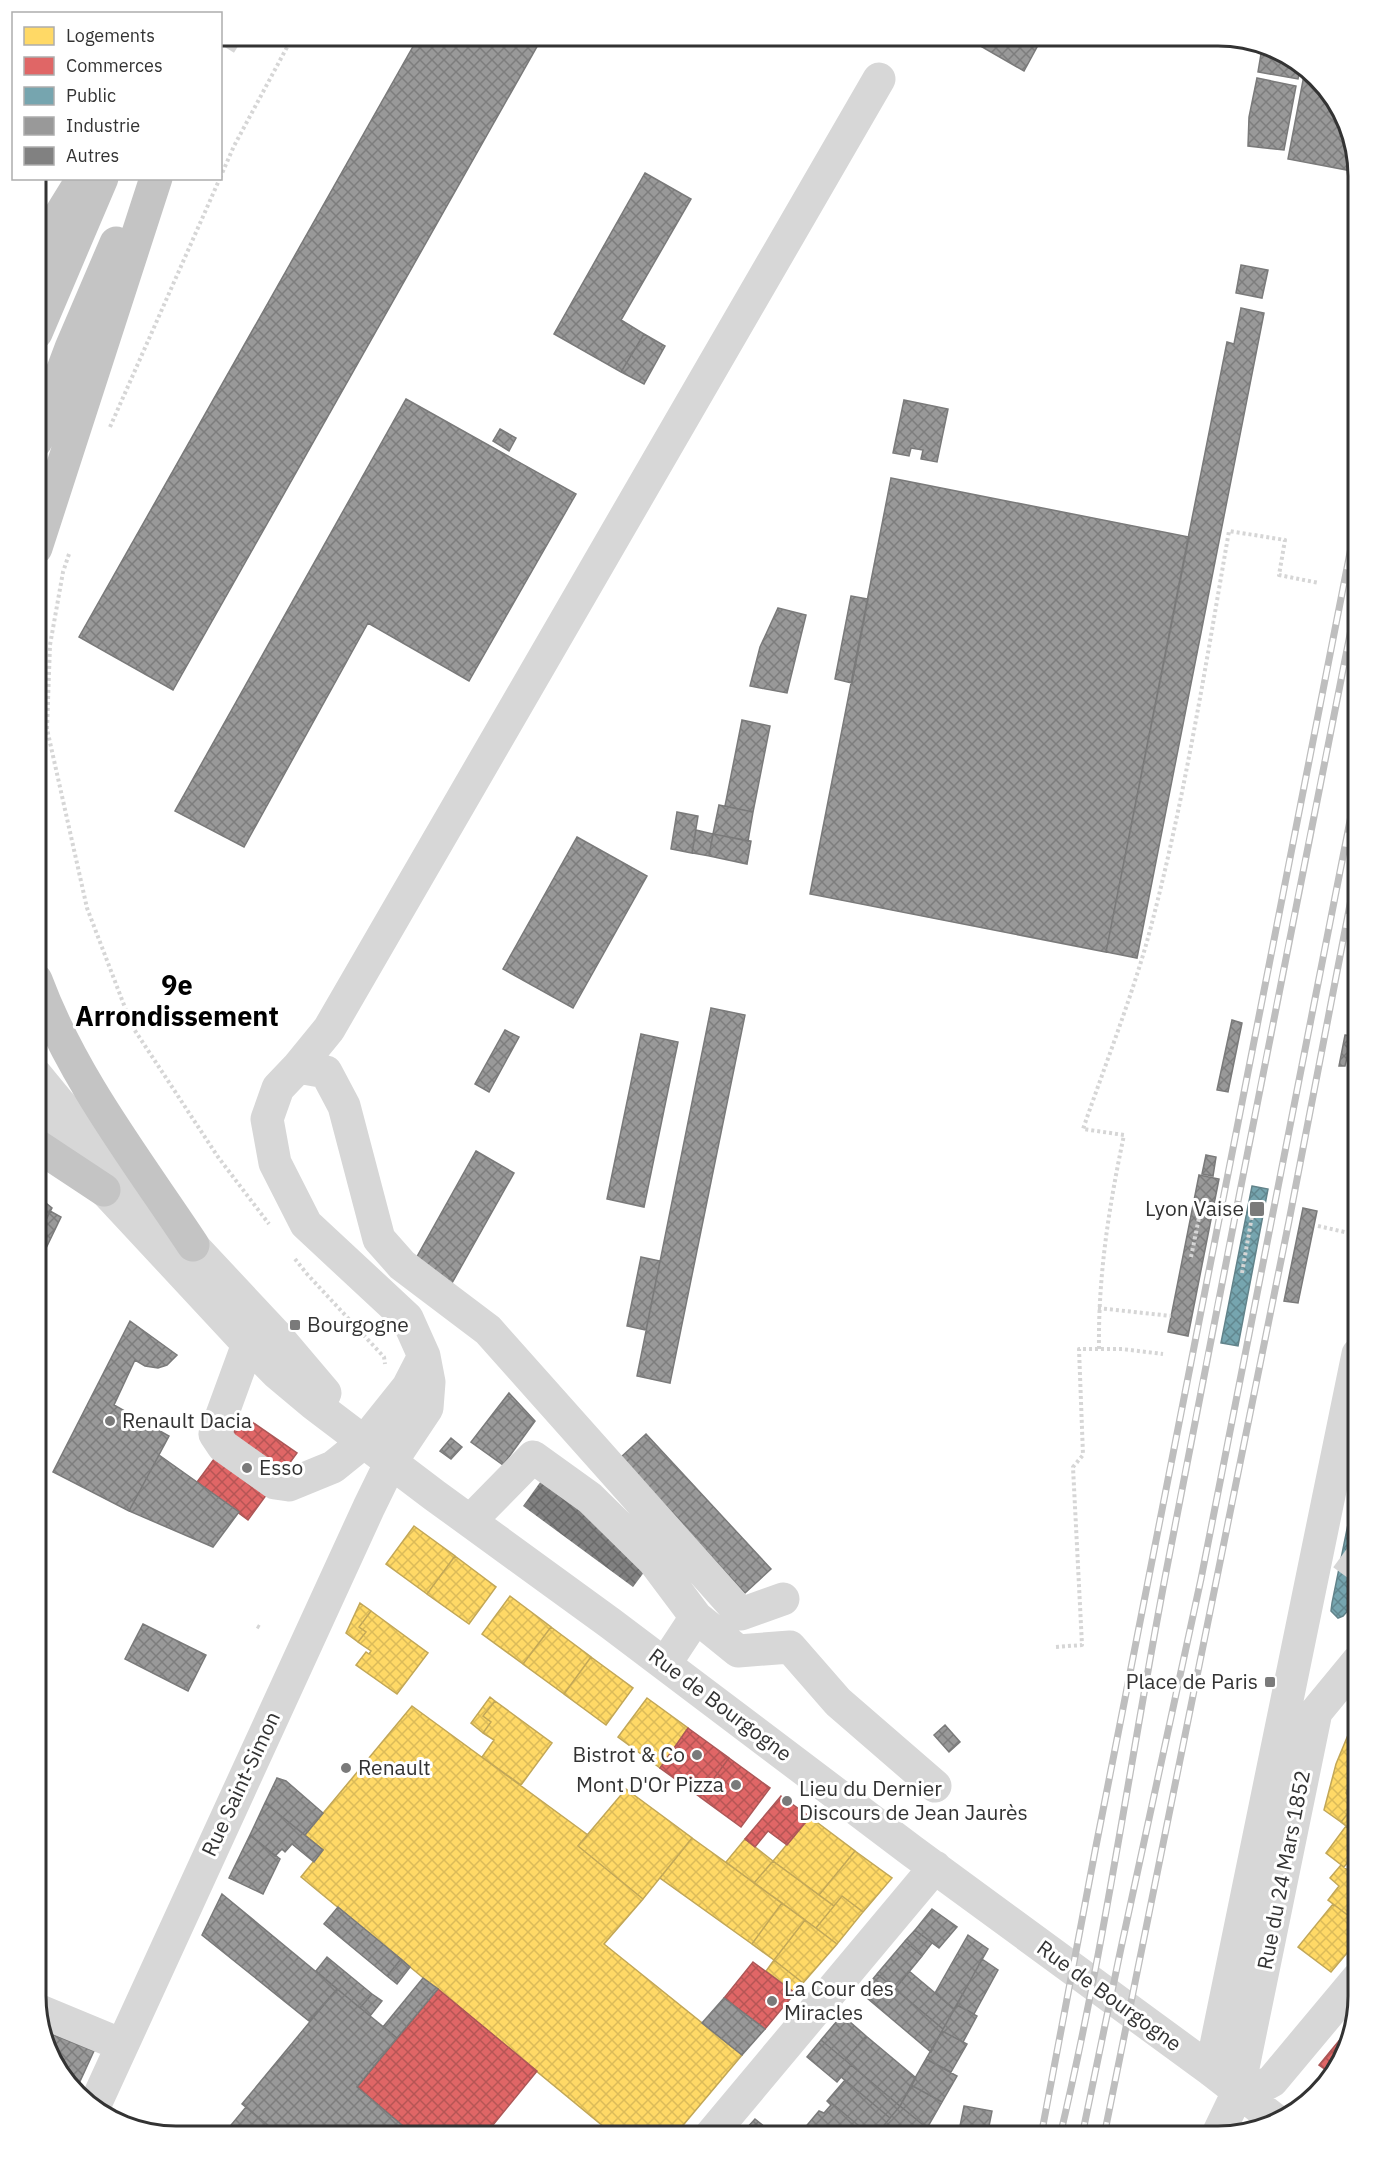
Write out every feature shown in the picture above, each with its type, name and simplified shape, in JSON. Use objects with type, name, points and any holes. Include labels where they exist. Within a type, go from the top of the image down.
[{"type":"highway","points":[[47,236],[82,180]]},
{"type":"highway","points":[[47,307],[101,180]]},
{"type":"highway","points":[[47,411],[70,348],[146,180]]},
{"type":"highway","points":[[47,515],[155,180]]},
{"type":"highway","points":[[47,1003],[93,1096],[193,1245]]},
{"type":"highway","points":[[46,1152],[104,1190]]},
{"type":"street","name":"Rue Saint-Simon","points":[[98,2099],[282,1693],[392,1462],[427,1408],[429,1382],[424,1356],[407,1318],[306,1224],[275,1164],[267,1119],[278,1088],[329,1029],[879,80]]},
{"type":"street","points":[[298,1067],[326,1072],[344,1107],[379,1239],[402,1265],[488,1330],[741,1614],[783,1599]]},
{"type":"street","points":[[46,1088],[275,1334],[325,1393],[336,1421]]},
{"type":"street","name":"Rue de Bourgogne","points":[[46,1127],[248,1344],[277,1373],[336,1421],[1269,2115]]},
{"type":"street","points":[[248,1344],[215,1434],[223,1446],[275,1483],[289,1485],[333,1467],[364,1442],[408,1387],[424,1356]]},
{"type":"street","points":[[1211,2070],[1348,1403]]},
{"type":"street","points":[[470,1521],[533,1457],[590,1498],[654,1561],[696,1617],[738,1651],[790,1647],[838,1702],[935,1785]]},
{"type":"street","points":[[1323,1527],[1343,1554]]},
{"type":"street","points":[[665,1664],[696,1617]]},
{"type":"street","name":"Rue du 24 Mars 1852","points":[[1222,2125],[1239,2092],[1316,1712],[1348,1673]]},
{"type":"street","points":[[719,2126],[935,1867]]},
{"type":"street","points":[[1239,2092],[1251,2092],[1272,2081],[1348,1990]]},
{"type":"street","points":[[48,2014],[122,2045]]},
{"type":"path","points":[[222,173],[234,146],[288,46]]},
{"type":"path","points":[[109,430],[219,180]]},
{"type":"path","points":[[1099,1349],[1098,1308],[1109,1214],[1124,1135],[1083,1130],[1151,925],[1199,706],[1229,531],[1286,540],[1279,575],[1319,583]]},
{"type":"path","points":[[70,550],[63,572],[50,645],[47,729],[87,908],[132,1026],[218,1157],[273,1229]]},
{"type":"path","points":[[1191,1257],[1201,1208]]},
{"type":"path","points":[[1242,1273],[1252,1216]]},
{"type":"path","points":[[1318,1226],[1348,1232]]},
{"type":"path","points":[[293,1256],[384,1357],[391,1409]]},
{"type":"path","points":[[1098,1308],[1171,1316]]},
{"type":"path","points":[[1056,1647],[1082,1646],[1073,1467],[1083,1455],[1079,1349],[1122,1349],[1163,1354]]},
{"type":"building: Logements","points":[[414,1526],[455,1556],[427,1594],[386,1564]]},
{"type":"building: Logements","points":[[455,1556],[496,1587],[469,1624],[427,1594]]},
{"type":"building: Logements","points":[[510,1596],[551,1627],[523,1664],[482,1634]]},
{"type":"building: Logements","points":[[360,1603],[371,1611],[359,1627],[366,1632],[358,1642],[346,1633]]},
{"type":"building: Logements","points":[[371,1611],[428,1653],[397,1694],[356,1665],[366,1652],[369,1654],[371,1651],[358,1642],[366,1632],[359,1627]]},
{"type":"building: Logements","points":[[551,1627],[591,1657],[564,1694],[523,1664]]},
{"type":"building: Logements","points":[[591,1657],[633,1688],[606,1725],[564,1694]]},
{"type":"building: Logements","points":[[490,1697],[495,1701],[483,1716],[491,1722],[483,1733],[471,1723]]},
{"type":"building: Logements","points":[[647,1698],[688,1728],[660,1768],[618,1737]]},
{"type":"building: Logements","points":[[495,1701],[552,1743],[521,1785],[482,1757],[494,1740],[483,1733],[491,1722],[483,1716]]},
{"type":"building: Logements","points":[[412,1706],[588,1835],[578,1846],[643,1899],[604,1944],[742,2055],[683,2125],[602,2125],[301,1877],[323,1850],[305,1835]]},
{"type":"building: Logements","points":[[1348,1735],[1348,1788],[1346,1793],[1348,1813],[1341,1822],[1324,1810],[1336,1764]]},
{"type":"building: Logements","points":[[626,1789],[692,1838],[643,1899],[578,1846]]},
{"type":"building: Logements","points":[[1348,1813],[1348,1827],[1341,1822]]},
{"type":"building: Logements","points":[[810,1817],[855,1851],[819,1895],[773,1861]]},
{"type":"building: Logements","points":[[1346,1826],[1348,1828],[1348,1862],[1344,1867],[1326,1853]]},
{"type":"building: Logements","points":[[692,1838],[782,1903],[752,1944],[660,1878]]},
{"type":"building: Logements","points":[[745,1839],[773,1861],[754,1883],[726,1862]]},
{"type":"building: Logements","points":[[855,1851],[892,1878],[863,1912],[842,1896],[834,1906],[819,1895]]},
{"type":"building: Logements","points":[[773,1861],[834,1906],[816,1928],[754,1883]]},
{"type":"building: Logements","points":[[1341,1865],[1348,1870],[1348,1915],[1328,1900],[1339,1886],[1330,1878]]},
{"type":"building: Logements","points":[[842,1896],[863,1912],[837,1944],[816,1928]]},
{"type":"building: Logements","points":[[782,1903],[805,1920],[774,1960],[752,1944]]},
{"type":"building: Logements","points":[[1333,1904],[1348,1915],[1348,1952],[1331,1972],[1298,1947]]},
{"type":"building: Logements","points":[[805,1920],[837,1944],[803,1983],[774,1960]]},
{"type":"building: Logements","points":[[774,1960],[803,1983],[795,1993],[766,1971]]},
{"type":"building: Commerces","name":"Esso","points":[[245,1417],[297,1453],[248,1520],[197,1482]]},
{"type":"building: Commerces","points":[[688,1728],[729,1758],[700,1797],[660,1768]]},
{"type":"building: Commerces","points":[[729,1758],[770,1788],[741,1827],[700,1797]]},
{"type":"building: Commerces","points":[[781,1796],[810,1817],[787,1845],[768,1831],[755,1847],[745,1839]]},
{"type":"building: Commerces","points":[[753,1962],[795,1993],[765,2029],[724,1998]]},
{"type":"building: Commerces","points":[[438,1989],[537,2071],[493,2125],[402,2125],[357,2087]]},
{"type":"building: Commerces","points":[[1340,2040],[1326,2068],[1319,2065]]},
{"type":"building: Public","points":[[1252,1186],[1268,1189],[1238,1346],[1221,1343]]},
{"type":"building: Public","points":[[1348,1524],[1348,1610],[1338,1618],[1331,1611]]},
{"type":"building: Industrie","points":[[413,46],[537,46],[173,690],[79,637]]},
{"type":"building: Industrie","points":[[982,47],[1037,47],[1024,71]]},
{"type":"building: Industrie","points":[[1261,54],[1290,68],[1299,75],[1298,79],[1258,72]]},
{"type":"building: Industrie","points":[[1257,78],[1296,86],[1284,150],[1248,146],[1249,117]]},
{"type":"building: Industrie","points":[[1303,79],[1326,104],[1334,119],[1341,135],[1347,170],[1288,159]]},
{"type":"building: Industrie","points":[[645,173],[691,199],[621,320],[644,334],[621,372],[554,334]]},
{"type":"building: Industrie","points":[[1241,265],[1268,270],[1262,298],[1236,293]]},
{"type":"building: Industrie","points":[[1241,308],[1264,313],[1137,958],[1106,952],[1227,342],[1234,344]]},
{"type":"building: Industrie","points":[[644,334],[665,346],[644,384],[621,372]]},
{"type":"building: Industrie","points":[[406,399],[576,494],[469,681],[368,623],[244,847],[175,811]]},
{"type":"building: Industrie","points":[[904,400],[948,409],[937,462],[921,459],[923,450],[911,448],[909,456],[893,453]]},
{"type":"building: Industrie","points":[[500,429],[516,438],[509,451],[493,441]]},
{"type":"building: Industrie","points":[[891,478],[1189,537],[1106,952],[810,894]]},
{"type":"building: Industrie","points":[[851,596],[868,599],[852,683],[835,679]]},
{"type":"building: Industrie","points":[[778,608],[806,615],[787,693],[750,686],[760,647]]},
{"type":"building: Industrie","points":[[742,720],[770,726],[753,812],[725,806]]},
{"type":"building: Industrie","points":[[719,805],[753,812],[748,841],[713,834]]},
{"type":"building: Industrie","points":[[677,812],[698,816],[692,853],[671,849]]},
{"type":"building: Industrie","points":[[696,830],[713,834],[709,856],[692,853]]},
{"type":"building: Industrie","points":[[713,834],[751,841],[747,864],[709,856]]},
{"type":"building: Industrie","points":[[577,837],[647,876],[573,1008],[503,969]]},
{"type":"building: Industrie","points":[[711,1008],[745,1015],[670,1383],[637,1376]]},
{"type":"building: Industrie","points":[[1232,1020],[1242,1023],[1228,1092],[1217,1090]]},
{"type":"building: Industrie","points":[[505,1030],[519,1037],[489,1092],[475,1084]]},
{"type":"building: Industrie","points":[[641,1034],[678,1042],[644,1207],[607,1199]]},
{"type":"building: Industrie","points":[[1345,1035],[1348,1035],[1345,1066],[1339,1066]]},
{"type":"building: Industrie","points":[[476,1151],[514,1173],[452,1283],[414,1262]]},
{"type":"building: Industrie","points":[[1206,1155],[1216,1157],[1213,1176],[1202,1174]]},
{"type":"building: Industrie","points":[[1199,1175],[1219,1179],[1188,1336],[1168,1332]]},
{"type":"building: Industrie","points":[[46,1203],[52,1208],[46,1219]]},
{"type":"building: Industrie","points":[[1303,1208],[1317,1211],[1298,1303],[1284,1301]]},
{"type":"building: Industrie","points":[[50,1211],[61,1217],[46,1247],[46,1218]]},
{"type":"building: Industrie","points":[[641,1257],[660,1261],[646,1330],[627,1326]]},
{"type":"building: Industrie","name":"Renault Dacia","points":[[130,1321],[177,1355],[167,1365],[158,1368],[145,1366],[135,1360],[114,1405],[169,1436],[129,1511],[53,1472]]},
{"type":"building: Industrie","points":[[509,1393],[535,1421],[503,1465],[471,1442]]},
{"type":"building: Industrie","points":[[646,1434],[771,1569],[745,1593],[620,1458]]},
{"type":"building: Industrie","points":[[451,1438],[462,1447],[451,1459],[440,1451]]},
{"type":"building: Industrie","points":[[159,1455],[239,1512],[213,1547],[129,1511]]},
{"type":"building: Industrie","points":[[143,1624],[206,1655],[188,1691],[125,1659]]},
{"type":"building: Industrie","points":[[945,1725],[960,1742],[949,1752],[934,1735]]},
{"type":"building: Industrie","points":[[277,1778],[286,1781],[323,1813],[305,1835],[265,1803]]},
{"type":"building: Industrie","points":[[265,1803],[323,1850],[314,1862],[292,1844],[285,1852],[282,1849],[275,1856],[250,1835]]},
{"type":"building: Industrie","points":[[250,1835],[280,1859],[263,1894],[229,1878]]},
{"type":"building: Industrie","points":[[222,1894],[337,1989],[309,2021],[202,1935]]},
{"type":"building: Industrie","points":[[338,1907],[401,1959],[387,1976],[324,1924]]},
{"type":"building: Industrie","points":[[932,1909],[957,1927],[939,1948],[915,1930]]},
{"type":"building: Industrie","points":[[915,1930],[932,1943],[922,1956],[905,1941]]},
{"type":"building: Industrie","points":[[968,1935],[988,1949],[954,2009],[935,1993]]},
{"type":"building: Industrie","points":[[905,1941],[922,1956],[895,1989],[877,1974]]},
{"type":"building: Industrie","points":[[327,1957],[372,1994],[360,2008],[316,1971]]},
{"type":"building: Industrie","points":[[401,1959],[410,1967],[397,1984],[387,1976]]},
{"type":"building: Industrie","points":[[982,1959],[998,1970],[974,2014],[957,2005]]},
{"type":"building: Industrie","points":[[909,1971],[954,2009],[943,2029],[895,1989]]},
{"type":"building: Industrie","points":[[877,1974],[943,2029],[931,2052],[861,1993]]},
{"type":"building: Industrie","points":[[423,1978],[438,1989],[397,2038],[383,2027]]},
{"type":"building: Industrie","points":[[337,1989],[397,2038],[357,2087],[402,2125],[268,2125],[242,2104]]},
{"type":"building: Industrie","points":[[372,1994],[382,2001],[370,2016],[360,2008]]},
{"type":"building: Industrie","points":[[724,1998],[765,2029],[742,2055],[702,2023]]},
{"type":"building: Industrie","points":[[957,2005],[977,2016],[963,2042],[942,2031]]},
{"type":"building: Industrie","points":[[842,2015],[866,2036],[845,2060],[821,2040]]},
{"type":"building: Industrie","points":[[942,2031],[967,2044],[951,2072],[926,2059]]},
{"type":"building: Industrie","points":[[53,2034],[94,2051],[80,2082],[68,2068]]},
{"type":"building: Industrie","points":[[866,2036],[916,2078],[900,2106],[845,2060]]},
{"type":"building: Industrie","points":[[821,2040],[851,2065],[837,2082],[807,2057]]},
{"type":"building: Industrie","points":[[926,2059],[957,2076],[942,2102],[911,2085]]},
{"type":"building: Industrie","points":[[851,2065],[900,2106],[890,2118],[841,2077]]},
{"type":"building: Industrie","points":[[845,2080],[890,2118],[884,2126],[859,2126],[828,2100]]},
{"type":"building: Industrie","points":[[911,2085],[942,2102],[928,2126],[924,2126],[900,2106]]},
{"type":"building: Industrie","points":[[827,2101],[859,2126],[807,2126],[819,2111],[824,2113],[831,2105]]},
{"type":"building: Industrie","points":[[900,2106],[924,2126],[884,2126]]},
{"type":"building: Industrie","points":[[964,2106],[992,2111],[989,2126],[960,2126]]},
{"type":"building: Industrie","points":[[246,2107],[268,2125],[231,2125]]},
{"type":"building: Industrie","points":[[755,2119],[763,2126],[749,2126]]},
{"type":"building: Autres","points":[[541,1481],[651,1563],[633,1587],[523,1506]]},
{"type":"tunnel","points":[[1343,1554],[1348,1558]]},
{"type":"railway","points":[[1043,2126],[1348,563]]},
{"type":"railway","points":[[1062,2126],[1091,1993],[1168,1562],[1348,644]]},
{"type":"railway","points":[[1084,2126],[1201,1579],[1348,831]]},
{"type":"railway","points":[[1106,2126],[1289,1221],[1348,915]]},
{"type":"place","name":"Lyon Vaise","points":[[1257,1209]]},
{"type":"place","name":"Bourgogne","points":[[295,1325]]},
{"type":"place","name":"Renault Dacia","points":[[110,1421]]},
{"type":"place","name":"Esso","points":[[247,1468]]},
{"type":"place","name":"Place de Paris","points":[[1270,1682]]},
{"type":"place","name":"Bistrot & Co","points":[[697,1755]]},
{"type":"place","name":"Renault","points":[[346,1768]]},
{"type":"place","name":"Mont D'Or Pizza","points":[[736,1785]]},
{"type":"place","name":"Lieu du Dernier Discours de Jean Jaurès","points":[[787,1801]]},
{"type":"place","name":"La Cour des Miracles","points":[[772,2001]]},
{"type":"district","name":"9e Arrondissement","points":[[177,1002]]}]
